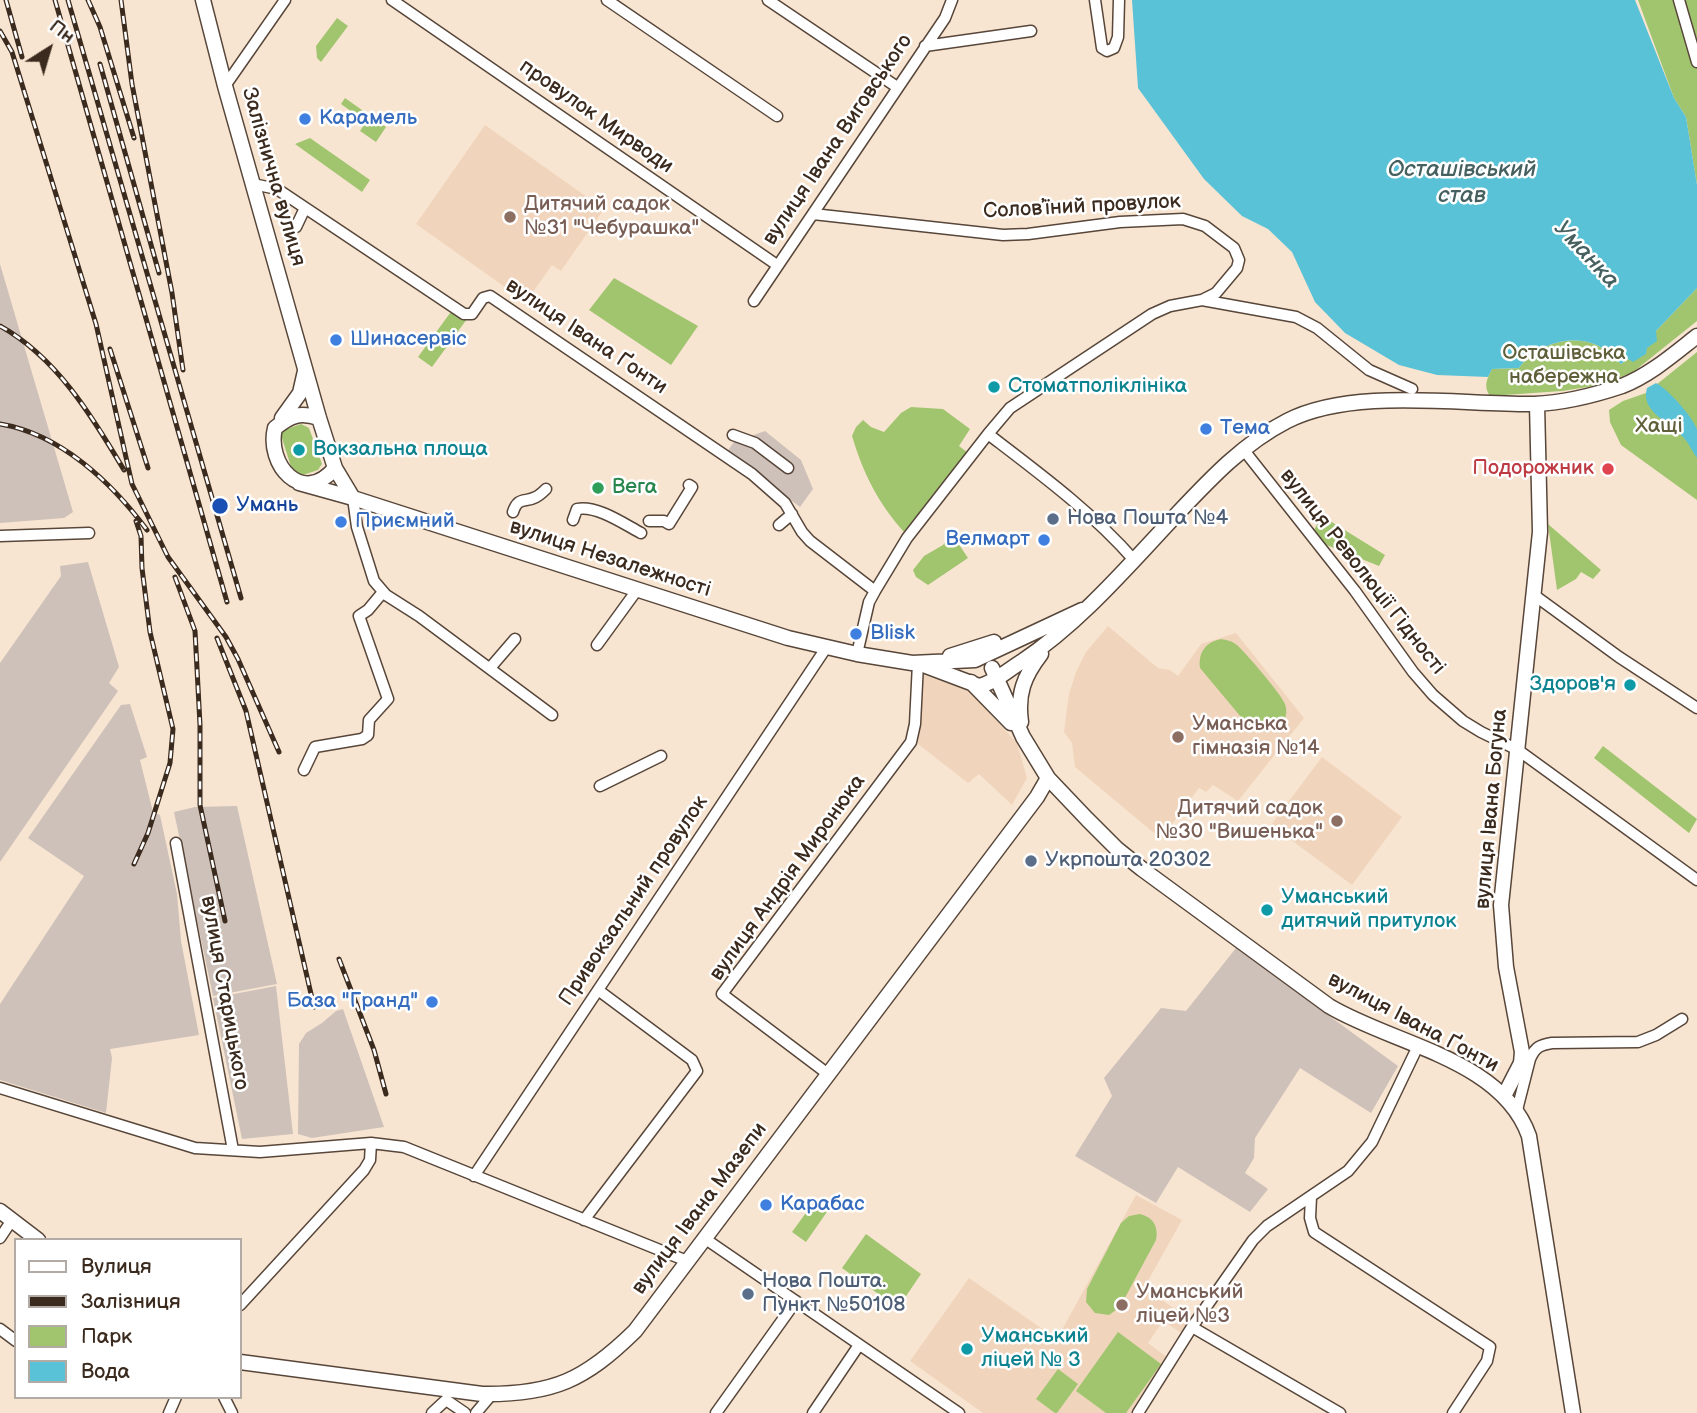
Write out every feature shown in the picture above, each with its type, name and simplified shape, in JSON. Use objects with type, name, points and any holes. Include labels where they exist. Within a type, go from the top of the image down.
[{"type":"main road","name":"Залізнична вулиця","points":[[203,0],[319,418]]},
{"type":"main road","name":"вулиця Незалежності","points":[[992,676],[1050,643],[1243,449],[1291,419],[1335,406],[1396,402],[1537,404],[1596,394],[1625,385],[1652,370],[1697,336]]},
{"type":"main road","points":[[305,366],[300,393],[275,428],[274,444],[284,471],[299,483],[353,498]]},
{"type":"main road","name":"вулиця Івана Богуна","points":[[1504,1096],[1522,1058],[1506,967],[1501,905],[1502,873],[1541,532],[1537,404]]},
{"type":"main road","points":[[275,428],[292,415],[305,413],[319,418],[335,468],[353,498]]},
{"type":"main road","points":[[299,483],[317,484],[326,479],[335,468]]},
{"type":"main road","name":"вулиця Незалежності","points":[[353,498],[788,638],[857,654],[918,663],[975,660],[1089,606]]},
{"type":"main road","name":"вулиця Незалежності","points":[[918,663],[1032,631]]},
{"type":"main road","name":"вулиця Івана Ґонти","points":[[1023,737],[1019,706],[1022,684],[1030,668],[1050,643]]},
{"type":"main road","points":[[975,660],[985,660],[992,676],[979,685],[972,683],[967,676],[967,670],[975,660]]},
{"type":"main road","name":"вулиця Незалежності","points":[[918,663],[972,683]]},
{"type":"main road","name":"вулиця Івана Ґонти","points":[[992,676],[1023,737],[1048,778],[1117,849],[1289,978],[1345,1016],[1418,1046],[1482,1079],[1504,1096]]},
{"type":"main road","name":"вулиця Івана Ґонти","points":[[972,683],[992,701],[1023,737]]},
{"type":"main road","name":"вулиця Івана Мазепи","points":[[242,1362],[516,1395],[551,1388],[578,1378],[609,1356],[635,1331],[1036,798],[1048,778]]},
{"type":"main road","points":[[1504,1096],[1517,1110],[1529,1136],[1573,1413]]},
{"type":"main road","points":[[6,1216],[35,1238]]},
{"type":"street","points":[[225,86],[285,0]]},
{"type":"street","name":"провулок Мирводи","points":[[393,0],[777,265]]},
{"type":"street","points":[[768,0],[897,87]]},
{"type":"street","name":"вулиця Івана Виговського","points":[[754,301],[945,18],[952,0]]},
{"type":"street","points":[[1095,0],[1102,48],[1109,50],[1116,45],[1119,0]]},
{"type":"street","points":[[1679,0],[1697,62]]},
{"type":"street","points":[[615,2],[777,116]]},
{"type":"street","points":[[925,47],[1031,31]]},
{"type":"street","name":"вулиця Івана Ґонти","points":[[253,184],[277,189],[464,314],[472,314],[483,298],[490,296],[752,474],[785,502],[810,541],[875,591]]},
{"type":"street","points":[[296,227],[305,208]]},
{"type":"street","name":"Соловʼїний провулок","points":[[813,214],[1003,235],[1120,222],[1182,219],[1194,221],[1224,239],[1234,248],[1239,260],[1235,272],[1228,280],[1212,296],[1202,300]]},
{"type":"street","points":[[857,654],[869,602],[907,538],[1010,408],[1153,314],[1170,306],[1202,300],[1296,317],[1309,322],[1369,370],[1412,389]]},
{"type":"street","points":[[733,435],[755,443],[788,468]]},
{"type":"street","points":[[988,435],[1050,482],[1116,547],[1134,560]]},
{"type":"street","name":"вулиця Революції Гідності","points":[[1243,449],[1433,695],[1463,721],[1518,750],[1697,880]]},
{"type":"street","points":[[649,521],[664,521],[669,524],[692,487],[688,485]]},
{"type":"street","points":[[513,512],[514,506],[524,499],[536,497],[546,489]]},
{"type":"street","points":[[353,498],[357,527],[374,580],[383,592],[491,668],[552,716]]},
{"type":"street","points":[[573,520],[577,509],[585,508],[641,533]]},
{"type":"street","points":[[779,525],[792,514]]},
{"type":"street","points":[[0,536],[89,533]]},
{"type":"street","points":[[597,645],[637,590]]},
{"type":"street","points":[[304,770],[315,747],[362,739],[368,735],[369,720],[388,699],[359,615],[368,610],[383,592]]},
{"type":"street","points":[[1534,595],[1619,657],[1697,708]]},
{"type":"street","points":[[491,668],[515,639]]},
{"type":"street","name":"Привокзальний провулок","points":[[474,1176],[826,648]]},
{"type":"street","name":"вулиця Андрія Миронюка","points":[[828,1074],[722,994],[911,742],[915,724],[918,663]]},
{"type":"street","points":[[600,786],[661,756]]},
{"type":"street","name":"вулиця Старицького","points":[[176,843],[233,1150]]},
{"type":"street","points":[[584,1220],[697,1071],[692,1060],[598,989]]},
{"type":"street","points":[[1517,1110],[1531,1059],[1539,1046],[1552,1043],[1638,1042],[1656,1035],[1682,1019]]},
{"type":"street","points":[[1138,1413],[1192,1327],[1253,1240],[1267,1226],[1348,1171],[1372,1142],[1418,1046]]},
{"type":"street","points":[[0,1088],[195,1148],[294,1151],[371,1143],[404,1147],[687,1261]]},
{"type":"street","points":[[242,1303],[364,1170],[370,1160],[371,1143]]},
{"type":"street","points":[[1311,1197],[1310,1218],[1314,1232],[1490,1347],[1487,1361],[1453,1413]]},
{"type":"street","points":[[0,1238],[6,1216]]},
{"type":"street","points":[[704,1238],[960,1413]]},
{"type":"street","points":[[716,1413],[796,1301]]},
{"type":"street","points":[[1192,1327],[1340,1413]]},
{"type":"street","points":[[813,1413],[859,1345]]},
{"type":"street","points":[[476,1413],[492,1394]]},
{"type":"street","points":[[432,1413],[446,1400],[465,1413]]},
{"type":"shaded area","name":"Дитячий садок №31 \"Чебурашка\"","points":[[485,125],[604,209],[561,271],[552,265],[526,302],[416,224]]},
{"type":"shaded area","points":[[0,264],[73,512],[64,518],[0,523]]},
{"type":"shaded area","points":[[765,431],[801,460],[813,489],[800,507],[726,453],[734,442]]},
{"type":"shaded area","points":[[88,562],[119,667],[109,683],[118,691],[0,862],[0,663],[61,576],[60,566]]},
{"type":"shaded area","name":"Уманська гімназія №14","points":[[1108,626],[1158,668],[1170,670],[1178,676],[1201,644],[1236,633],[1304,718],[1238,801],[1213,785],[1206,792],[1199,788],[1161,839],[1075,767],[1072,743],[1064,732],[1069,694],[1076,672],[1086,652]]},
{"type":"shaded area","points":[[923,675],[967,689],[1017,743],[1027,778],[1012,805],[979,774],[968,783],[918,744]]},
{"type":"shaded area","points":[[130,704],[147,757],[140,760],[153,812],[160,815],[177,894],[181,941],[199,1035],[110,1049],[112,1058],[106,1113],[0,1080],[0,1004],[84,876],[28,838],[121,705]]},
{"type":"shaded area","name":"Дитячий садок №30 \"Вишенька\"","points":[[1322,757],[1402,817],[1352,885],[1271,825]]},
{"type":"shaded area","points":[[237,806],[277,984],[213,996],[174,812],[195,807]]},
{"type":"shaded area","points":[[1236,948],[1398,1066],[1371,1113],[1300,1068],[1255,1138],[1254,1158],[1245,1173],[1268,1189],[1250,1212],[1178,1167],[1156,1203],[1075,1156],[1112,1096],[1104,1078],[1161,1008],[1186,1011]]},
{"type":"shaded area","points":[[276,986],[293,1134],[242,1139],[213,998]]},
{"type":"shaded area","points":[[343,1009],[384,1127],[312,1138],[298,1134],[299,1044],[306,1033],[336,1011]]},
{"type":"shaded area","name":"Уманський ліцей №3","points":[[1136,1195],[1182,1220],[1144,1288],[1193,1321],[1183,1334],[1163,1321],[1148,1343],[1168,1358],[1133,1413],[983,1413],[910,1361],[969,1278],[1057,1339]]},
{"type":"green space","points":[[1638,0],[1697,0],[1697,185],[1686,117],[1674,98]]},
{"type":"green space","points":[[337,18],[348,26],[321,62],[317,58],[316,46]]},
{"type":"green space","points":[[345,98],[386,127],[376,142],[360,131],[366,122],[341,104]]},
{"type":"green space","points":[[310,138],[370,180],[362,192],[295,144]]},
{"type":"green space","points":[[614,278],[698,326],[671,365],[589,310]]},
{"type":"green space","name":"Осташівська набережна","points":[[1697,288],[1697,321],[1632,373],[1594,386],[1490,396],[1486,382],[1492,369],[1519,368],[1534,353],[1555,343],[1588,342],[1605,350],[1621,364],[1647,347],[1656,331]]},
{"type":"green space","points":[[453,309],[467,319],[432,367],[418,357]]},
{"type":"green space","name":"Хащі","points":[[1697,352],[1697,500],[1621,445],[1610,422],[1609,410],[1623,401],[1646,393]]},
{"type":"green space","points":[[911,407],[943,409],[970,429],[959,446],[967,452],[904,532],[872,487],[852,436],[863,420],[871,427],[884,432],[901,413]]},
{"type":"green space","points":[[301,424],[309,428],[322,464],[318,470],[300,476],[293,473],[281,435],[284,430]]},
{"type":"green space","points":[[1322,516],[1385,555],[1379,566],[1324,544],[1314,530]]},
{"type":"green space","points":[[1548,524],[1601,570],[1593,579],[1581,572],[1576,579],[1557,590]]},
{"type":"green space","points":[[952,534],[968,558],[928,585],[916,577],[913,570],[924,556],[943,545]]},
{"type":"green space","points":[[1221,639],[1237,645],[1282,699],[1285,704],[1285,718],[1277,728],[1264,732],[1251,729],[1200,668],[1200,657],[1204,649]]},
{"type":"green space","points":[[1603,746],[1697,819],[1689,833],[1594,758]]},
{"type":"green space","points":[[816,1199],[829,1209],[806,1242],[792,1232]]},
{"type":"green space","points":[[1140,1214],[1154,1223],[1156,1240],[1120,1307],[1109,1315],[1095,1313],[1086,1302],[1087,1289],[1121,1223],[1129,1216]]},
{"type":"green space","points":[[866,1234],[921,1274],[898,1308],[842,1268]]},
{"type":"green space","points":[[1118,1332],[1161,1364],[1126,1413],[1106,1413],[1076,1391]]},
{"type":"green space","points":[[1058,1369],[1078,1384],[1055,1413],[1036,1399]]},
{"type":"water","name":"Осташівський став","points":[[1132,0],[1635,0],[1674,98],[1686,117],[1697,185],[1697,288],[1656,331],[1657,341],[1647,348],[1646,354],[1633,362],[1628,359],[1621,364],[1599,346],[1588,342],[1566,341],[1544,347],[1519,368],[1492,369],[1488,377],[1437,375],[1399,365],[1345,333],[1315,302],[1292,252],[1268,229],[1242,216],[1204,179],[1138,88]]},
{"type":"water","points":[[1656,383],[1686,411],[1695,425],[1697,458],[1683,437],[1651,409],[1646,396],[1647,388]]},
{"type":"railway","points":[[6,0],[22,57]]},
{"type":"railway","points":[[55,0],[227,602]]},
{"type":"railway","points":[[68,0],[241,598]]},
{"type":"railway","points":[[88,0],[100,27],[134,138]]},
{"type":"railway","points":[[121,0],[132,84],[172,293],[183,370]]},
{"type":"railway","points":[[0,31],[12,52],[96,324],[132,484],[168,557],[226,637],[279,752]]},
{"type":"railway","points":[[100,64],[159,273]]},
{"type":"railway","points":[[0,326],[38,354],[71,389],[124,470]]},
{"type":"railway","points":[[110,349],[148,468]]},
{"type":"railway","points":[[0,424],[44,438],[83,463],[118,495],[147,530]]},
{"type":"railway","points":[[134,864],[148,833],[170,763],[173,729],[150,632],[141,536],[136,521]]},
{"type":"railway","points":[[175,577],[195,631],[200,725],[200,805],[225,921]]},
{"type":"railway","points":[[217,638],[246,711],[314,1007]]},
{"type":"railway","points":[[339,959],[374,1050],[386,1094]]},
{"type":"place","name":"Карамель","points":[[305,119]]},
{"type":"place","name":"Дитячий садок №31 \"Чебурашка\"","points":[[510,217]]},
{"type":"place","name":"Шинасервіс","points":[[336,340]]},
{"type":"place","name":"Стоматполіклініка","points":[[994,387]]},
{"type":"place","name":"Тема","points":[[1206,429]]},
{"type":"place","name":"Вокзальна площа","points":[[299,450]]},
{"type":"place","name":"Подорожник","points":[[1608,469]]},
{"type":"place","name":"Вега","points":[[598,488]]},
{"type":"place","name":"Умань","points":[[220,506]]},
{"type":"place","name":"Нова Пошта №4","points":[[1053,519]]},
{"type":"place","name":"Приємний","points":[[341,522]]},
{"type":"place","name":"Велмарт","points":[[1044,540]]},
{"type":"place","name":"Blisk","points":[[856,634]]},
{"type":"place","name":"Здоров'я","points":[[1630,685]]},
{"type":"place","name":"Уманська гімназія №14","points":[[1178,737]]},
{"type":"place","name":"Дитячий садок №30 \"Вишенька\"","points":[[1337,821]]},
{"type":"place","name":"Укрпошта 20302","points":[[1031,861]]},
{"type":"place","name":"Уманський дитячий притулок","points":[[1267,910]]},
{"type":"place","name":"База \"Гранд\"","points":[[432,1002]]},
{"type":"place","name":"Карабас","points":[[766,1205]]},
{"type":"place","name":"Нова Пошта. Пункт №50108","points":[[748,1294]]},
{"type":"place","name":"Уманський ліцей №3","points":[[1122,1305]]},
{"type":"place","name":"Уманський ліцей № 3","points":[[967,1349]]},
{"type":"water label","name":"Уманка","points":[[1586,255]]}]
